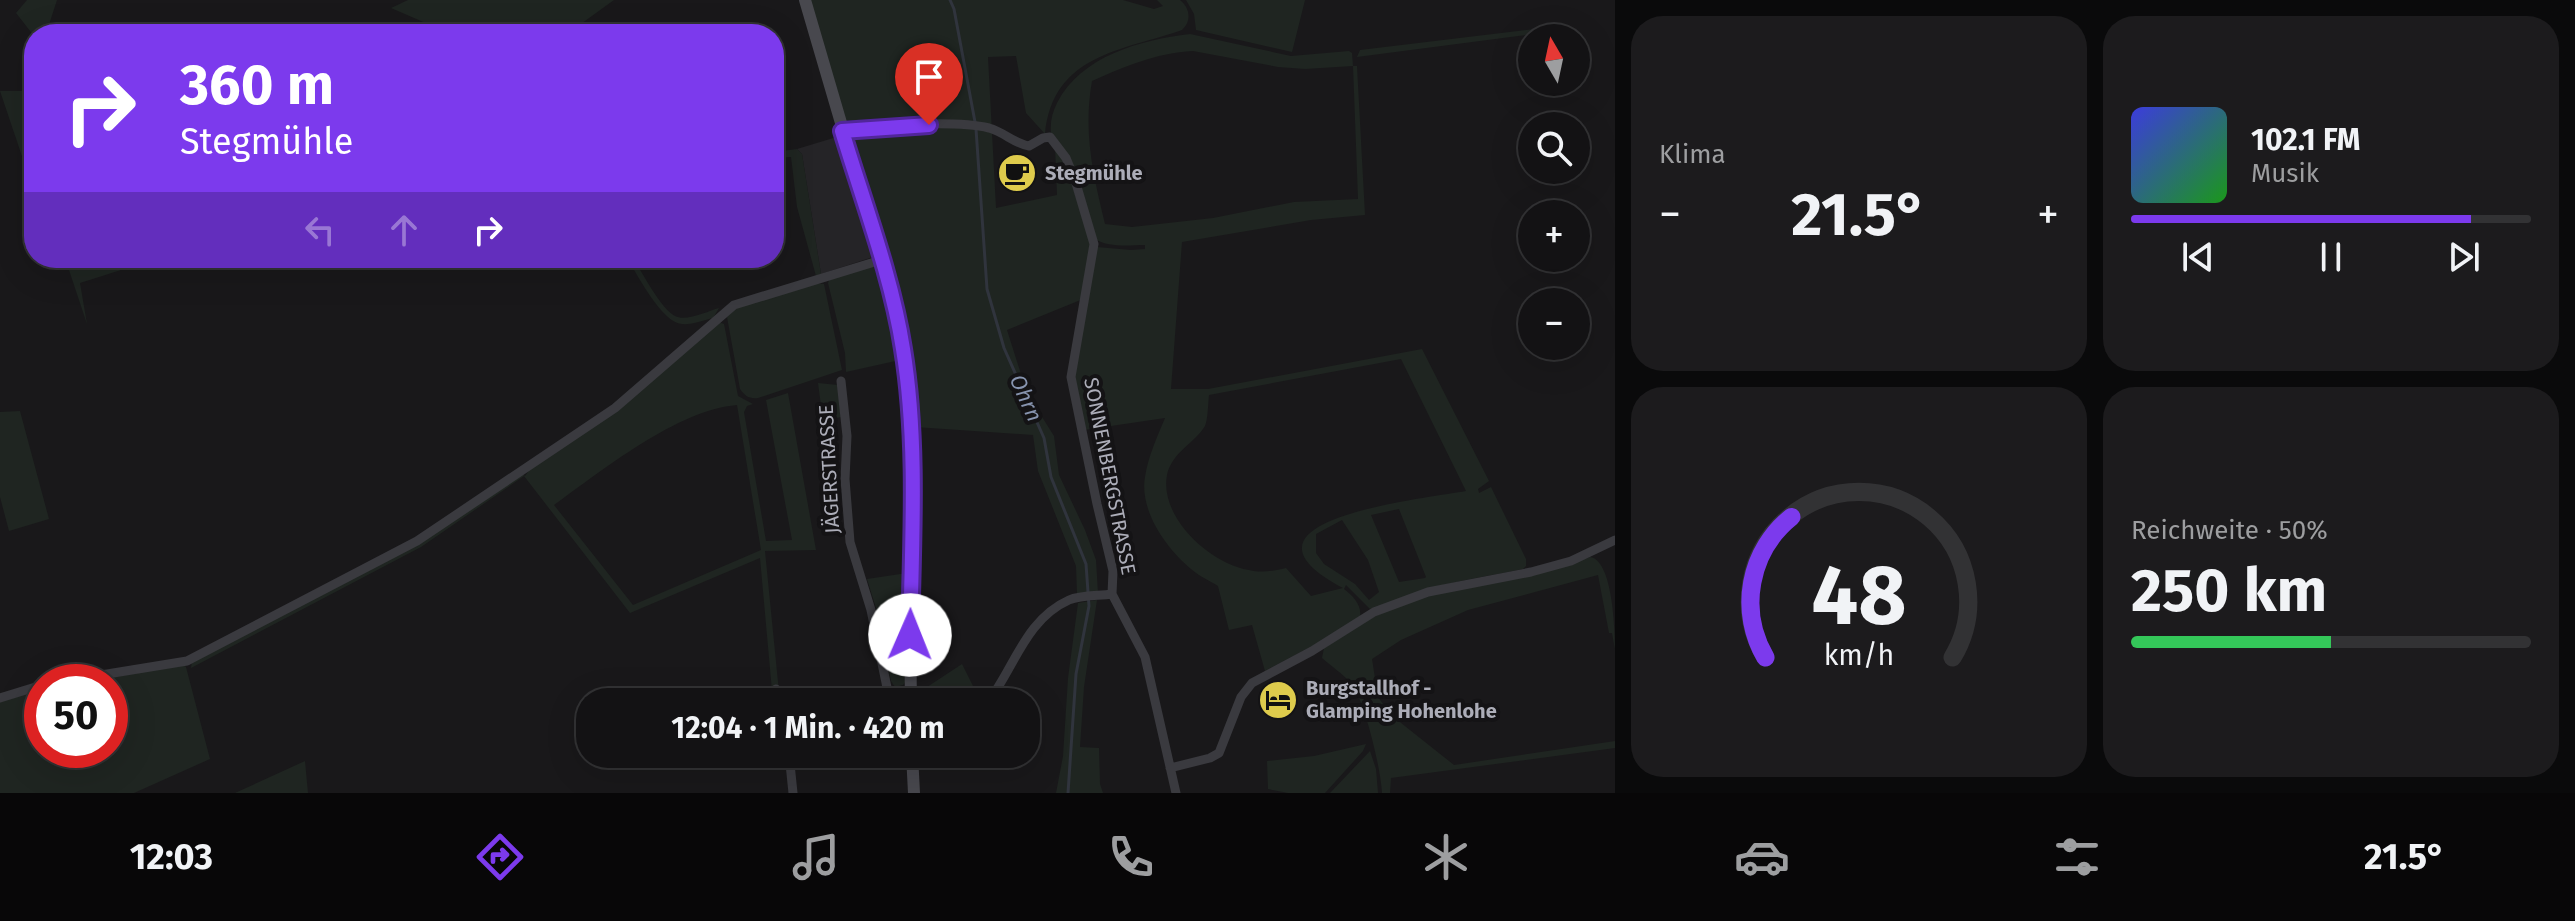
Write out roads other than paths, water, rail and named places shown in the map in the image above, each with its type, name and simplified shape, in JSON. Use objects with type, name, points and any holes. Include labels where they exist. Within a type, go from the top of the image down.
[{"type":"main road","points":[[805,0],[901,338],[909,392],[911,688]]},
{"type":"main road","points":[[913,768],[914,793]]},
{"type":"street","name":"SONNENBERGSTRASSE","points":[[842,131],[965,125],[988,128],[1029,146],[1050,137],[1066,158],[1094,244],[1071,377],[1113,571],[1112,594]]},
{"type":"street","points":[[128,671],[187,661],[417,541],[615,408],[734,305],[881,260]]},
{"type":"street","name":"JÄGERSTRASSE","points":[[841,381],[847,436],[845,479],[850,542],[871,610],[888,688]]},
{"type":"street","points":[[1170,768],[1219,753],[1241,697],[1252,683],[1312,651],[1374,612],[1428,592],[1571,561],[1615,540]]},
{"type":"street","points":[[996,688],[1039,622],[1071,599],[1112,594],[1145,657],[1176,793]]},
{"type":"street","points":[[0,698],[24,691]]},
{"type":"street","points":[[790,768],[793,793]]},
{"type":"waterway","name":"Ohrn","points":[[950,0],[975,122]]},
{"type":"waterway","name":"Ohrn","points":[[976,129],[987,289],[1004,348],[1044,438],[1051,477],[1086,564],[1089,606],[1076,674],[1068,793]]},
{"type":"place","name":"Stegmühle","points":[[1017,173]]},
{"type":"place","name":"Burgstallhof - Glamping Hohenlohe","points":[[1278,700]]}]
